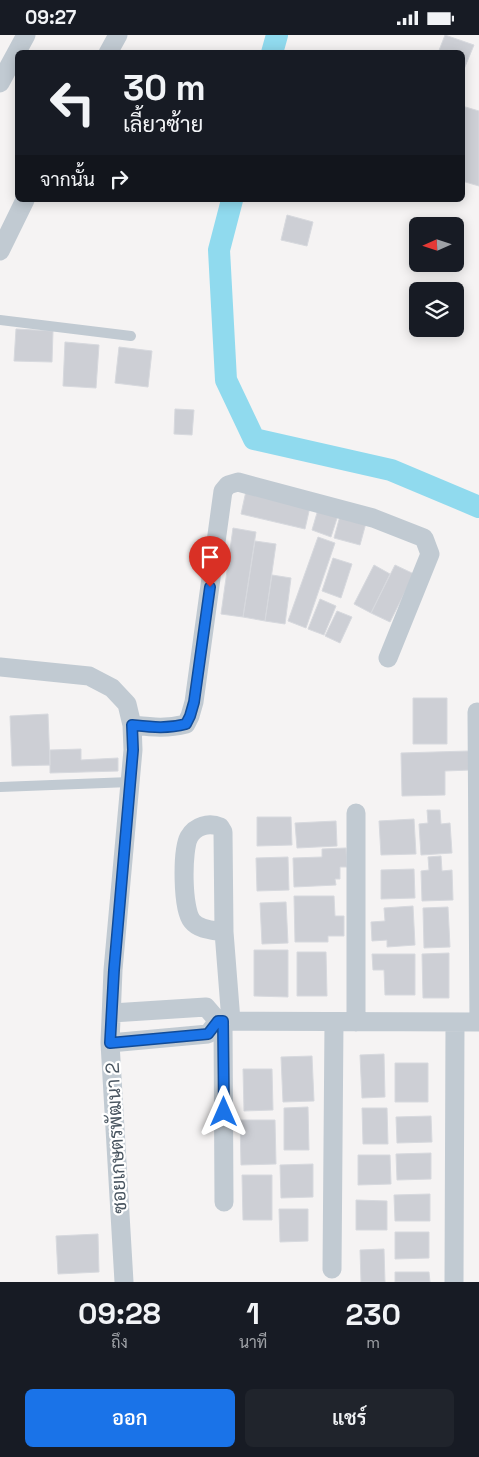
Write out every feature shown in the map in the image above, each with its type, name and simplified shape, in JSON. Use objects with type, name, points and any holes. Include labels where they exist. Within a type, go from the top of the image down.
[{"type":"street","points":[[16,50],[26,35]]},
{"type":"street","points":[[110,50],[118,35]]},
{"type":"street","points":[[3,71],[15,52]]},
{"type":"street","points":[[0,251],[24,202]]},
{"type":"street","points":[[132,725],[159,728],[173,727],[186,724],[190,716],[194,702],[223,491],[228,485],[238,482],[373,518],[424,537],[430,553],[388,659]]},
{"type":"street","name":"ซอยเกษตรพัฒนา 2","points":[[0,667],[89,677],[112,688],[127,704],[132,725],[133,750],[114,970],[110,1043],[124,1282]]},
{"type":"street","points":[[112,1013],[206,1007],[224,1021],[479,1022],[477,712]]},
{"type":"street","points":[[356,813],[356,1022]]},
{"type":"street","points":[[224,932],[199,928],[191,920],[188,913],[184,887],[184,859],[189,837],[200,827],[207,824],[220,827],[223,832],[224,932],[224,1202]]},
{"type":"street","points":[[110,1043],[208,1034],[224,1021]]},
{"type":"street","points":[[332,1269],[334,1022]]},
{"type":"street","points":[[454,1282],[455,1023]]},
{"type":"lane","points":[[0,320],[132,336]]},
{"type":"lane","points":[[0,787],[130,783]]},
{"type":"building","points":[[445,35],[474,45],[465,67],[465,50],[439,50]]},
{"type":"building","points":[[465,107],[479,111],[479,186],[465,182]]},
{"type":"building","points":[[287,215],[313,222],[307,246],[281,240]]},
{"type":"building","points":[[16,329],[53,331],[52,362],[14,361]]},
{"type":"building","points":[[65,342],[99,345],[96,388],[63,386]]},
{"type":"building","points":[[119,347],[152,351],[148,387],[115,383]]},
{"type":"building","points":[[175,409],[194,410],[192,435],[174,434]]},
{"type":"building","points":[[246,491],[310,507],[305,529],[241,514]]},
{"type":"building","points":[[319,506],[339,512],[331,537],[312,530]]},
{"type":"building","points":[[340,516],[366,523],[360,545],[334,538]]},
{"type":"building","points":[[233,528],[256,532],[243,617],[221,614]]},
{"type":"building","points":[[318,537],[335,543],[306,628],[288,621]]},
{"type":"building","points":[[255,541],[276,544],[265,621],[243,617]]},
{"type":"building","points":[[333,558],[352,564],[341,598],[322,591]]},
{"type":"building","points":[[374,565],[390,574],[371,613],[354,604]]},
{"type":"building","points":[[395,565],[414,574],[390,622],[371,613]]},
{"type":"building","points":[[272,575],[291,578],[285,624],[265,621]]},
{"type":"building","points":[[320,599],[336,606],[324,635],[308,629]]},
{"type":"building","points":[[337,611],[352,617],[340,643],[325,636]]},
{"type":"building","points":[[413,698],[447,698],[447,744],[413,744]]},
{"type":"building","points":[[48,714],[50,765],[12,766],[10,716]]},
{"type":"building","points":[[81,749],[81,760],[118,758],[118,771],[50,773],[50,750]]},
{"type":"building","points":[[469,751],[470,770],[445,771],[445,795],[402,796],[401,753]]},
{"type":"building","points":[[427,810],[440,810],[441,824],[450,823],[452,853],[421,855],[419,824],[428,823]]},
{"type":"building","points":[[257,817],[291,817],[292,845],[257,846]]},
{"type":"building","points":[[414,819],[416,854],[381,855],[379,821]]},
{"type":"building","points":[[336,821],[337,846],[297,848],[295,823]]},
{"type":"building","points":[[346,848],[347,867],[340,867],[340,879],[335,879],[336,885],[294,887],[293,858],[322,857],[322,849]]},
{"type":"building","points":[[441,856],[442,871],[452,870],[453,900],[422,901],[421,871],[429,870],[428,857]]},
{"type":"building","points":[[288,857],[289,890],[257,891],[256,858]]},
{"type":"building","points":[[414,869],[415,898],[381,899],[381,870]]},
{"type":"building","points":[[294,896],[334,896],[335,916],[344,916],[344,936],[328,936],[328,942],[295,942]]},
{"type":"building","points":[[286,902],[288,943],[262,944],[260,903]]},
{"type":"building","points":[[413,906],[415,945],[387,947],[387,940],[372,941],[371,922],[385,921],[384,908]]},
{"type":"building","points":[[448,907],[450,947],[424,948],[423,908]]},
{"type":"building","points":[[254,950],[288,950],[288,997],[254,996]]},
{"type":"building","points":[[297,952],[326,952],[327,996],[297,996]]},
{"type":"building","points":[[449,953],[449,998],[423,998],[422,954]]},
{"type":"building","points":[[372,954],[415,954],[415,995],[385,995],[384,970],[373,970]]},
{"type":"building","points":[[384,1054],[385,1097],[362,1098],[360,1055]]},
{"type":"building","points":[[312,1056],[314,1101],[283,1102],[281,1057]]},
{"type":"building","points":[[395,1063],[428,1063],[428,1102],[395,1102]]},
{"type":"building","points":[[243,1069],[272,1069],[273,1110],[244,1111]]},
{"type":"building","points":[[308,1107],[309,1150],[284,1150],[284,1108]]},
{"type":"building","points":[[362,1108],[387,1108],[388,1144],[363,1144]]},
{"type":"building","points":[[431,1116],[432,1142],[397,1143],[396,1117]]},
{"type":"building","points":[[240,1120],[275,1120],[276,1164],[241,1165]]},
{"type":"building","points":[[431,1153],[431,1179],[397,1180],[396,1154]]},
{"type":"building","points":[[358,1155],[390,1155],[391,1184],[358,1185]]},
{"type":"building","points":[[313,1164],[313,1197],[281,1198],[280,1165]]},
{"type":"building","points":[[242,1175],[272,1175],[272,1220],[243,1220]]},
{"type":"building","points":[[430,1194],[430,1221],[395,1221],[394,1195]]},
{"type":"building","points":[[356,1200],[387,1201],[387,1230],[356,1230]]},
{"type":"building","points":[[279,1209],[308,1209],[308,1241],[280,1242]]},
{"type":"building","points":[[395,1232],[429,1232],[429,1258],[395,1259]]},
{"type":"building","points":[[98,1234],[99,1272],[58,1274],[56,1236]]},
{"type":"building","points":[[384,1249],[385,1282],[361,1282],[360,1250]]},
{"type":"building","points":[[395,1272],[429,1272],[430,1282],[395,1282]]},
{"type":"waterway","points":[[273,50],[277,35]]},
{"type":"waterway","points":[[231,202],[219,250],[226,380],[254,439],[391,470],[479,507]]},
{"type":"route","points":[[210,587],[194,702],[186,724],[159,728],[132,725],[133,750],[114,970],[110,1043],[208,1034],[218,1021],[223,1021],[224,1112]]}]
